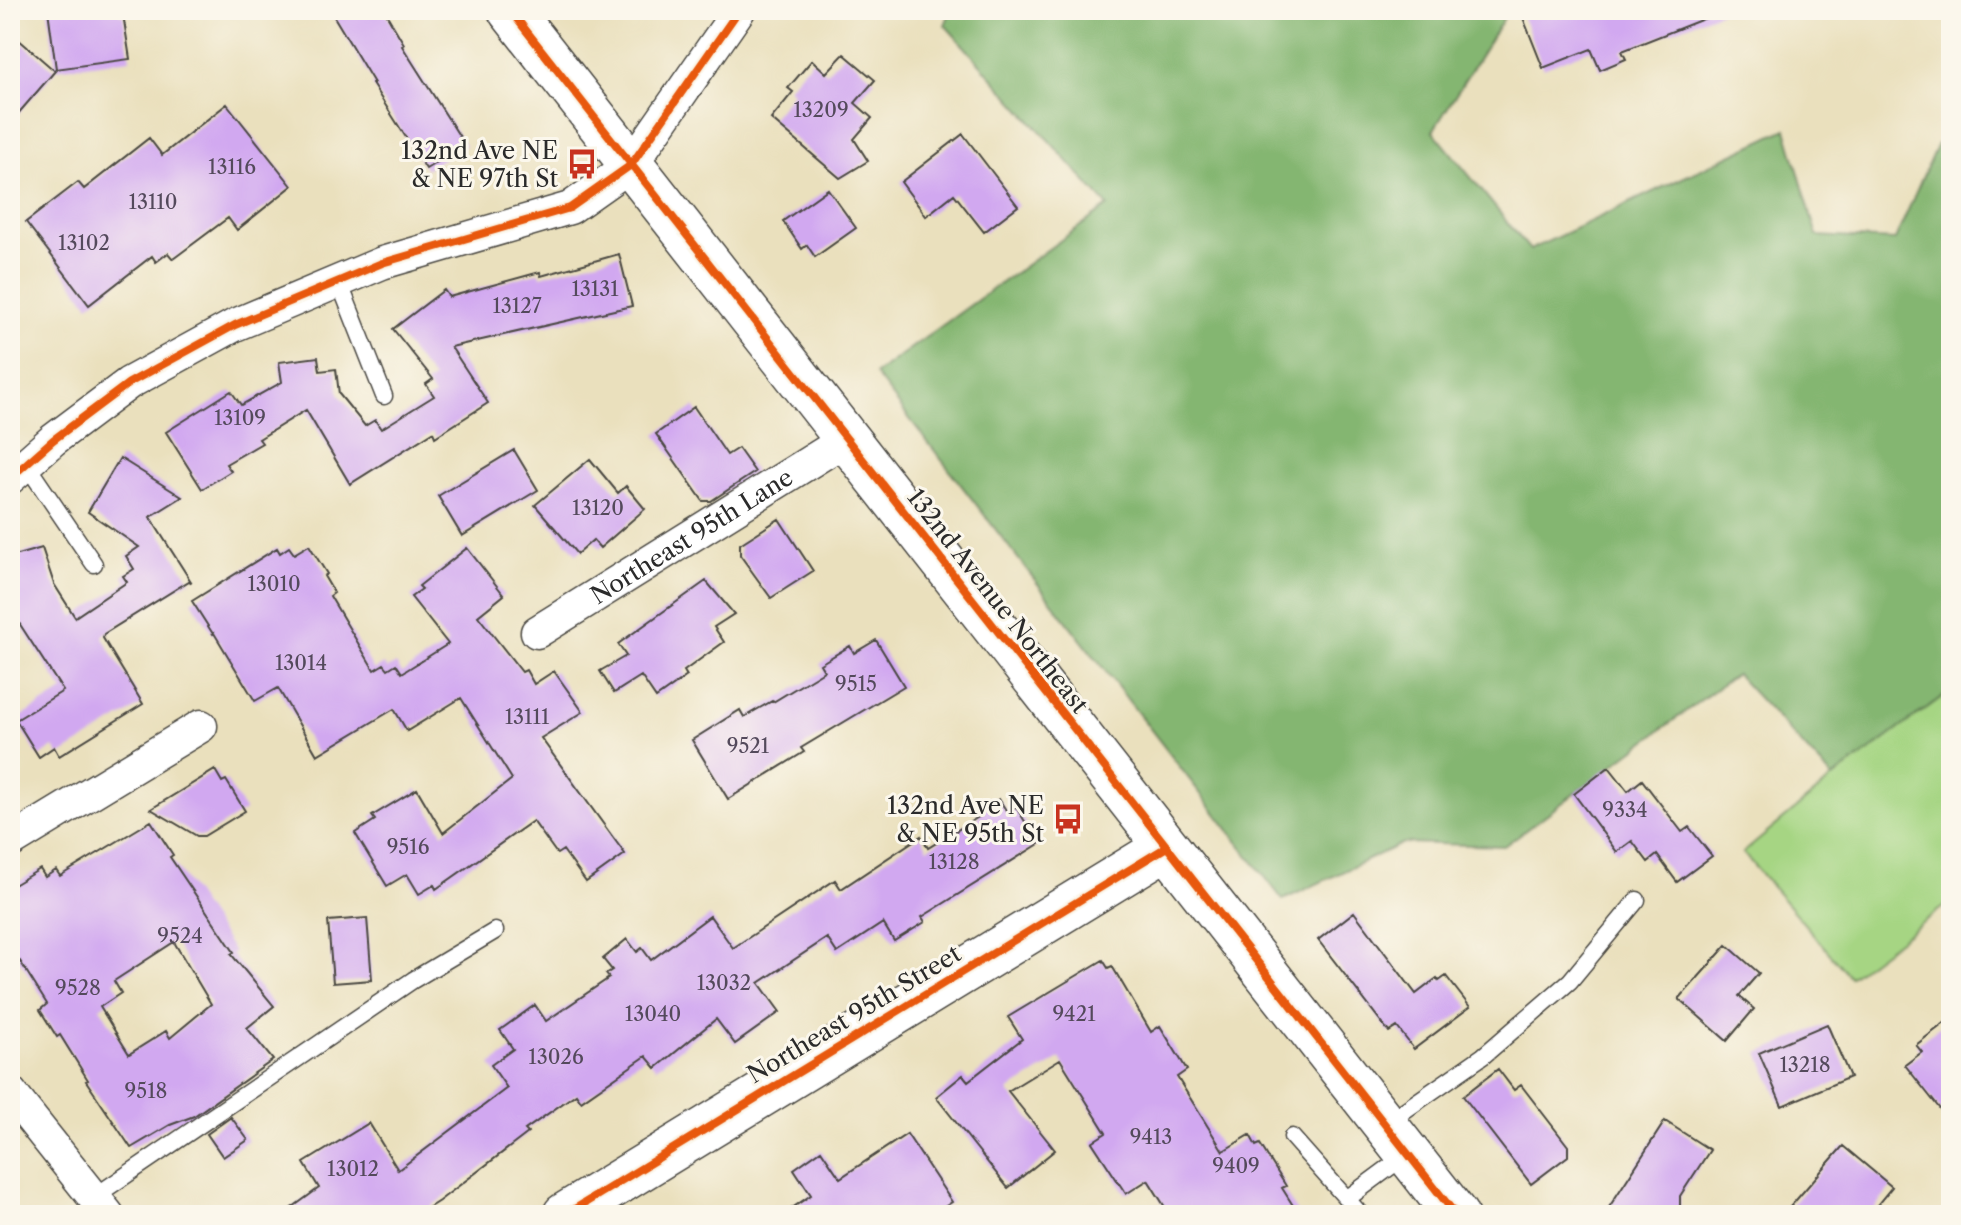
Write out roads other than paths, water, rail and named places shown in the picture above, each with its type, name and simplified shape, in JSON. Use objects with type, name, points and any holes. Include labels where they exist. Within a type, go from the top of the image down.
[{"type":"street","name":"132nd Avenue Northeast","points":[[510,10],[1456,1215]]},
{"type":"street","points":[[18,471],[53,440],[129,383],[235,325],[382,263],[570,208],[631,165],[739,10]]},
{"type":"street","name":"Northeast 95th Lane","points":[[537,632],[845,440]]},
{"type":"street","points":[[10,842],[201,726]]},
{"type":"street","name":"Northeast 95th Street","points":[[565,1215],[1165,848]]},
{"type":"street","points":[[10,1092],[101,1206]]},
{"type":"lane","points":[[339,282],[384,396]]},
{"type":"lane","points":[[18,471],[94,564]]},
{"type":"lane","points":[[1348,1198],[1396,1139],[1483,1056],[1570,981],[1637,900]]},
{"type":"lane","points":[[101,1206],[413,980],[495,931]]},
{"type":"lane","points":[[1292,1137],[1361,1215]]},
{"type":"place","name":"132nd Ave NE & NE 97th St","points":[[582,164]]},
{"type":"place","name":"132nd Ave NE & NE 95th St","points":[[1068,819]]}]
